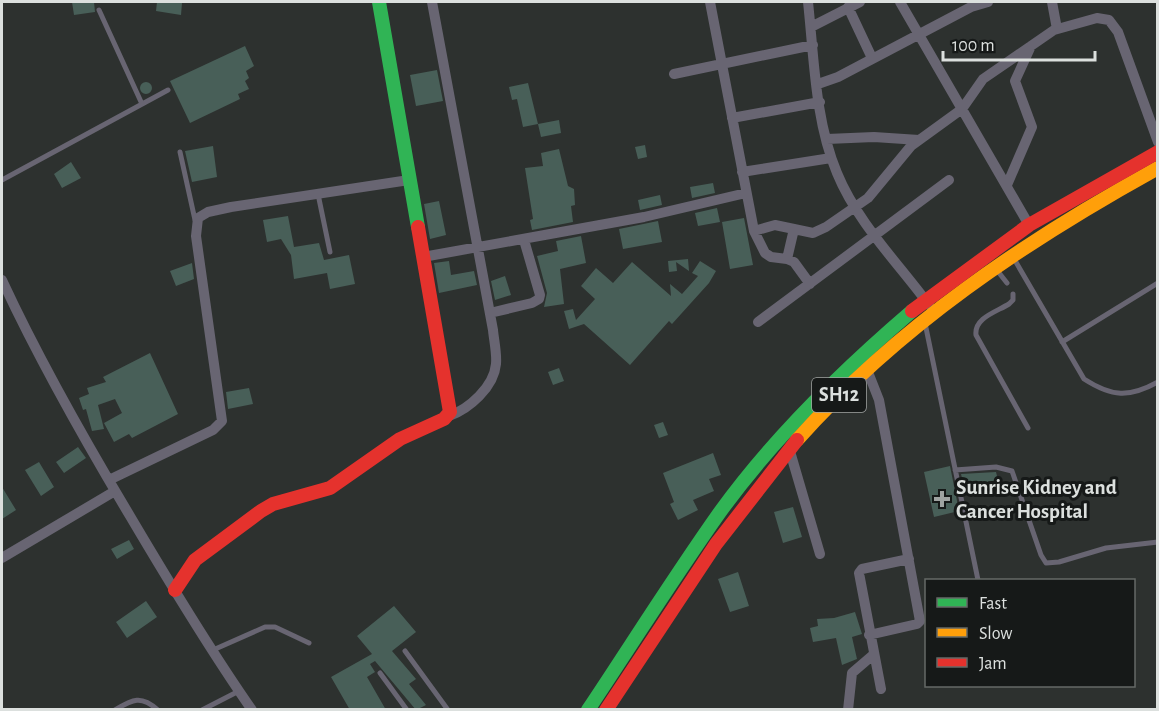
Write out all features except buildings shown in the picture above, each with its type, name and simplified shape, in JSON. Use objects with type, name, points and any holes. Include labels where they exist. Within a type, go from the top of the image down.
[{"type":"main road","points":[[175,590],[195,560],[261,511],[273,504],[330,488],[400,439],[449,416],[450,409],[379,2]]},
{"type":"main road","points":[[588,710],[701,539],[772,448],[848,366],[928,309],[1029,225],[1158,152]]},
{"type":"main road","name":"SH12","points":[[606,710],[704,560],[789,448],[866,367],[928,309],[1011,253],[1158,168]]},
{"type":"street","points":[[432,2],[490,313],[495,370],[473,403],[449,416]]},
{"type":"street","points":[[710,2],[754,231],[771,257],[794,262],[810,284]]},
{"type":"street","points":[[808,2],[820,102],[831,158],[856,208],[928,309]]},
{"type":"street","points":[[811,27],[860,2]]},
{"type":"street","points":[[900,2],[1029,225]]},
{"type":"street","points":[[818,84],[838,77],[971,7],[988,2]]},
{"type":"street","points":[[1052,2],[1057,29]]},
{"type":"street","points":[[848,7],[872,58]]},
{"type":"street","points":[[754,231],[774,225],[805,232],[819,231],[856,208],[876,191],[904,154],[919,140],[962,110],[983,79],[1032,43],[1057,29],[1097,18],[1109,20],[1119,36],[1158,142]]},
{"type":"street","points":[[1007,185],[1032,127],[1015,81],[1032,43]]},
{"type":"street","points":[[674,74],[813,45]]},
{"type":"street","points":[[732,118],[820,102]]},
{"type":"street","points":[[827,139],[874,136],[919,140]]},
{"type":"street","points":[[742,172],[831,158]]},
{"type":"street","points":[[109,480],[213,430],[222,421],[196,225],[198,218],[208,212],[409,180]]},
{"type":"street","points":[[758,322],[949,180]]},
{"type":"street","points":[[423,257],[644,217],[746,193]]},
{"type":"street","points":[[787,259],[794,229]]},
{"type":"street","points":[[490,313],[532,303],[539,299],[540,294],[524,240]]},
{"type":"street","points":[[2,280],[51,381],[175,590],[252,710]]},
{"type":"street","points":[[866,367],[879,400],[919,623],[869,635]]},
{"type":"street","points":[[789,448],[820,554]]},
{"type":"street","points":[[2,558],[115,491]]},
{"type":"street","points":[[881,689],[869,635],[859,571],[909,559]]},
{"type":"street","points":[[848,710],[852,673],[873,655]]},
{"type":"lane","points":[[99,10],[142,104]]},
{"type":"lane","points":[[2,180],[168,90]]},
{"type":"lane","points":[[180,152],[196,225]]},
{"type":"lane","points":[[318,194],[330,252]]},
{"type":"lane","points":[[1011,253],[1078,371],[1096,386],[1129,394],[1158,382]]},
{"type":"lane","points":[[994,265],[1007,283]]},
{"type":"lane","points":[[1062,342],[1158,283]]},
{"type":"lane","points":[[1013,294],[1013,300],[1009,304],[979,322],[975,328],[976,335],[1028,429]]},
{"type":"lane","points":[[928,309],[955,470],[978,579]]},
{"type":"lane","points":[[955,470],[996,467],[1012,471],[1041,555],[1046,562],[1059,562],[1106,548],[1158,542]]},
{"type":"lane","points":[[213,650],[265,627],[275,627],[309,643]]},
{"type":"lane","points":[[405,651],[448,710]]},
{"type":"lane","points":[[380,673],[407,710]]},
{"type":"lane","points":[[202,710],[239,691]]},
{"type":"lane","points":[[115,710],[138,698],[145,699],[158,710]]},
{"type":"traffic: fast","points":[[379,2],[418,227]]},
{"type":"traffic: fast","points":[[588,710],[686,561],[741,484],[810,406],[912,311]]},
{"type":"traffic: slow","points":[[797,440],[878,359],[966,289],[1012,256],[1108,196],[1158,168]]},
{"type":"traffic: jam","points":[[912,311],[1029,225],[1158,152]]},
{"type":"traffic: jam","points":[[175,590],[195,560],[261,511],[273,504],[330,488],[400,439],[444,419],[450,412],[418,227]]},
{"type":"traffic: jam","points":[[606,710],[716,544],[797,440]]},
{"type":"place","name":"Sunrise Kidney and Cancer Hospital","points":[[942,499]]}]
